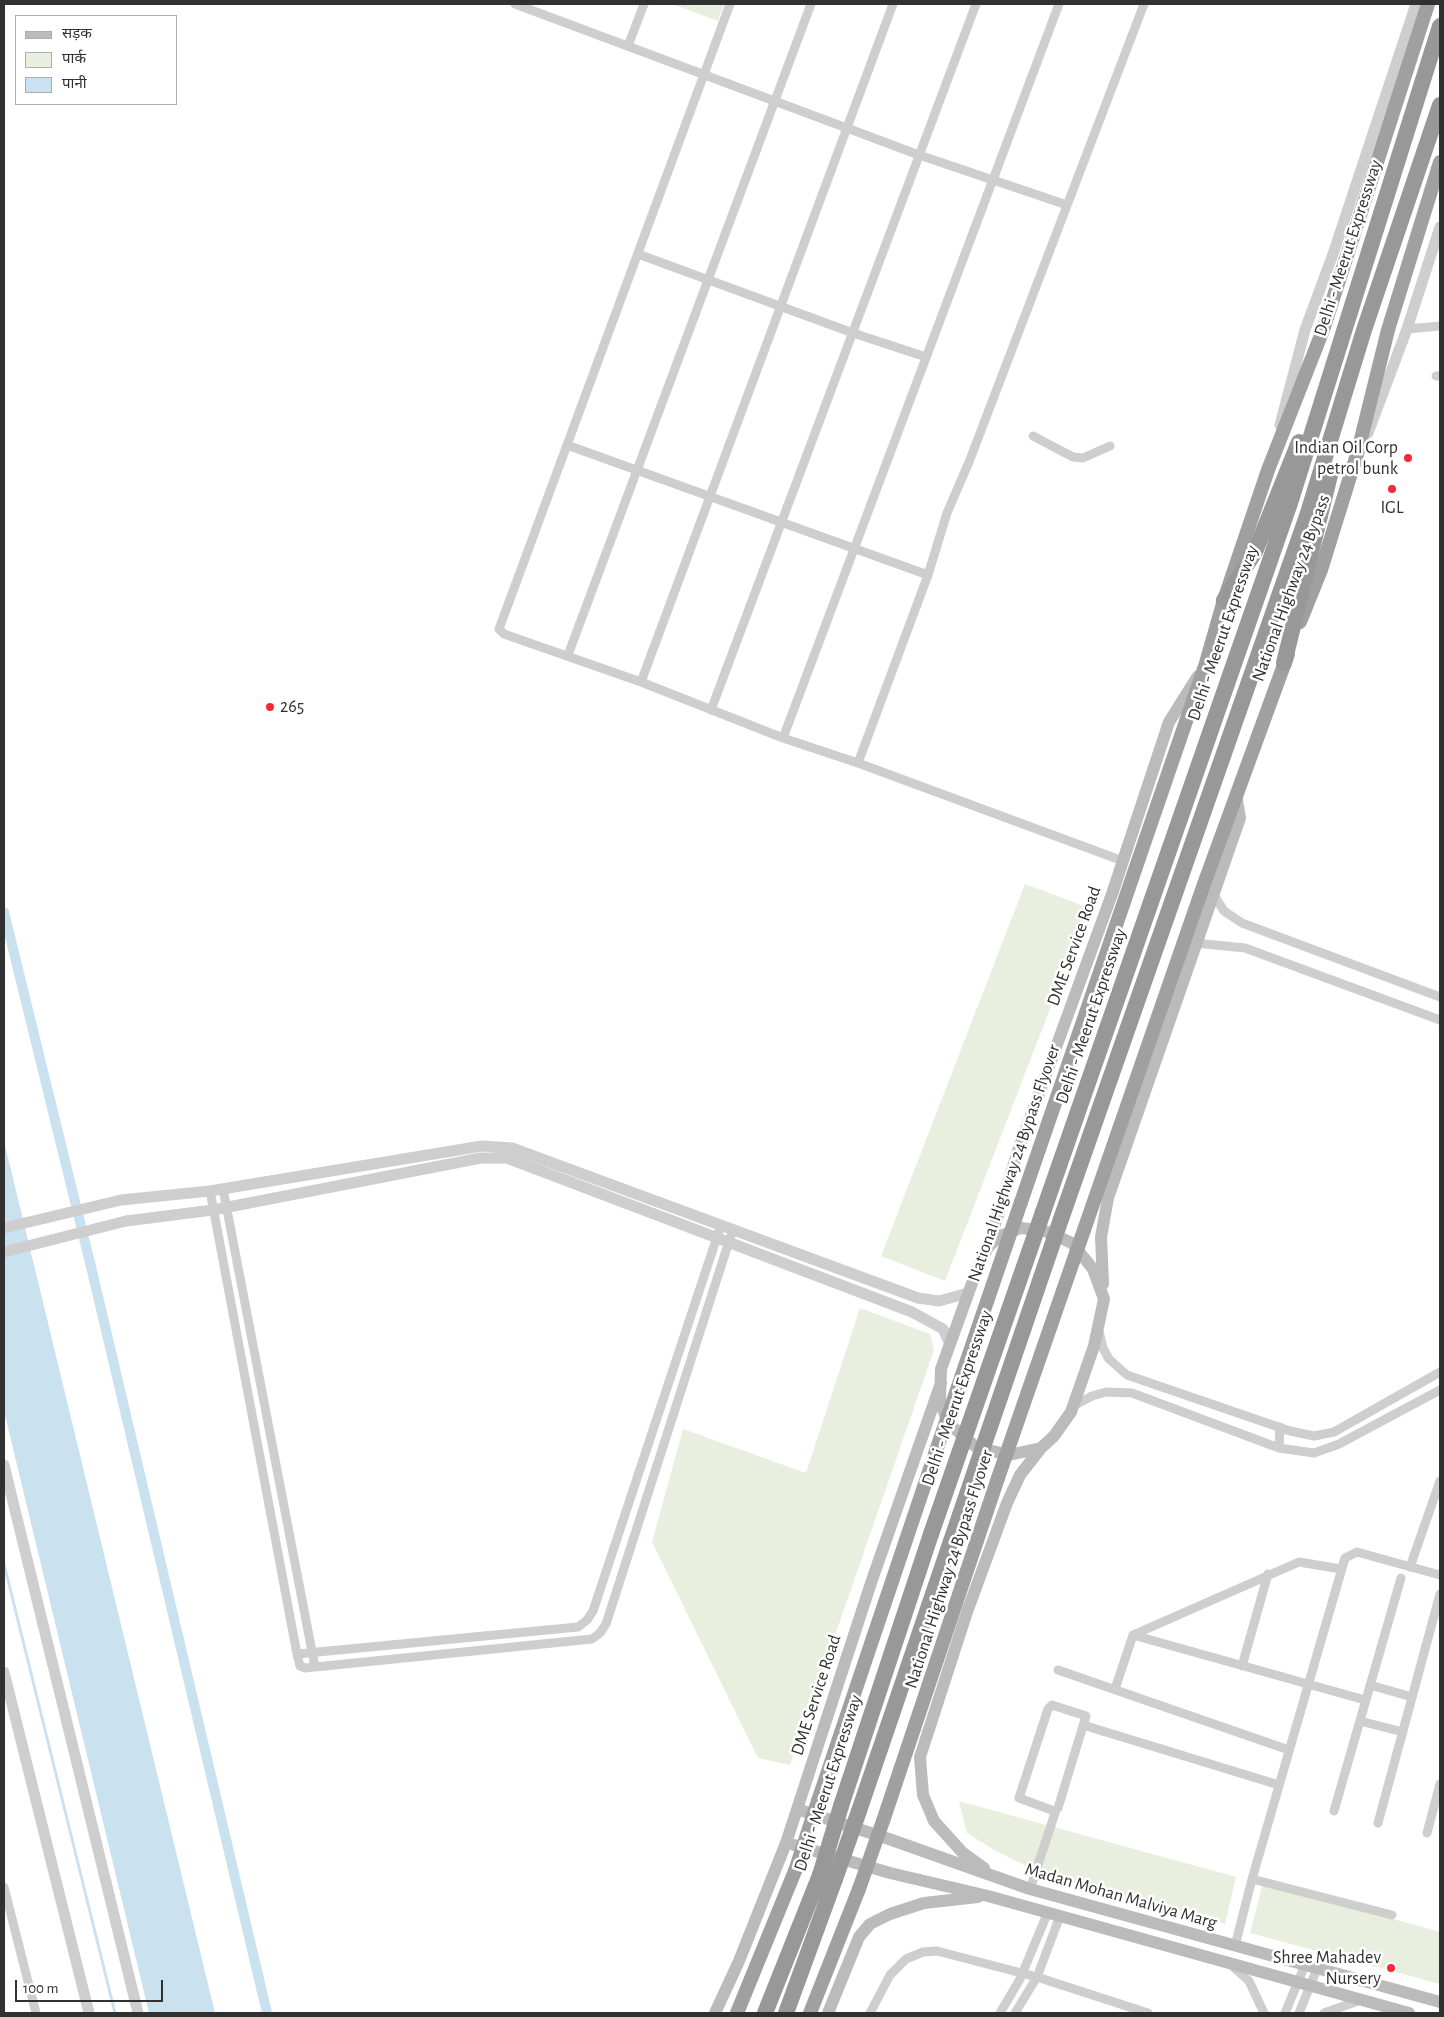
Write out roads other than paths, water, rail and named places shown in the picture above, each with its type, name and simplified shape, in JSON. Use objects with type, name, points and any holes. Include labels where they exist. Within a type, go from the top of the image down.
[{"type":"highway","points":[[1206,664],[1224,600],[1268,470],[1323,330],[1426,10]]},
{"type":"highway","name":"Delhi - Meerut Expressway","points":[[786,2013],[828,1877],[841,1806],[931,1534],[1290,503],[1440,26]]},
{"type":"highway","name":"Delhi - Meerut Expressway","points":[[764,2013],[859,1811],[1144,978],[1307,516],[1364,330],[1440,105]]},
{"type":"highway","name":"National Highway 24 Bypass","points":[[1236,794],[1320,570],[1358,451],[1388,330],[1440,162]]},
{"type":"highway","points":[[1224,600],[1255,552],[1344,327]]},
{"type":"highway","points":[[1284,663],[1364,330]]},
{"type":"highway","name":"National Highway 24 Bypass Flyover","points":[[737,2013],[795,1871],[889,1589],[1153,814],[1206,664]]},
{"type":"highway","name":"National Highway 24 Bypass Flyover","points":[[810,2013],[859,1889],[910,1746],[1057,1304],[1094,1204],[1236,794]]},
{"type":"main road","name":"DME Service Road","points":[[715,2013],[739,1961],[786,1843],[941,1383],[941,1369],[968,1293],[988,1247],[1017,1154],[1123,861],[1169,722],[1206,664]]},
{"type":"main road","points":[[1000,1878],[962,1852],[934,1821],[922,1795],[920,1757],[967,1612],[1007,1503],[1020,1476],[1041,1448],[1054,1436],[1073,1406],[1094,1346],[1104,1300],[1101,1237],[1108,1198],[1240,818],[1236,794]]},
{"type":"main road","points":[[988,1247],[1000,1236],[1021,1228],[1046,1231],[1072,1243],[1093,1268],[1104,1300]]},
{"type":"main road","points":[[941,1383],[940,1401],[948,1423],[976,1447],[1009,1455],[1041,1448]]},
{"type":"main road","name":"Madan Mohan Malviya Marg","points":[[797,1809],[889,1839],[1030,1889],[1440,2002]]},
{"type":"main road","name":"Madan Mohan Malviya Marg","points":[[786,1843],[890,1873],[1048,1912],[1409,2013]]},
{"type":"main road","points":[[828,2013],[859,1937],[870,1924],[890,1914],[924,1903],[988,1896]]},
{"type":"street","points":[[515,4],[919,155],[1067,205]]},
{"type":"street","points":[[628,46],[644,4]]},
{"type":"street","points":[[730,4],[499,629],[504,634],[641,682],[783,738],[858,763],[1123,861]]},
{"type":"street","points":[[568,655],[811,4]]},
{"type":"street","points":[[641,682],[894,4]]},
{"type":"street","points":[[711,710],[976,4]]},
{"type":"street","points":[[783,738],[1059,4]]},
{"type":"street","points":[[858,763],[928,575],[947,512],[971,456],[1144,4]]},
{"type":"street","points":[[1268,470],[1305,330],[1334,254],[1416,4]]},
{"type":"street","points":[[1358,451],[1363,445],[1407,329],[1440,227]]},
{"type":"street","points":[[638,254],[853,333],[926,357]]},
{"type":"street","points":[[1407,329],[1440,326]]},
{"type":"street","points":[[1033,436],[1078,458],[1094,454],[1110,446]]},
{"type":"street","points":[[567,445],[928,575]]},
{"type":"street","points":[[1214,895],[1224,910],[1242,923],[1440,997]]},
{"type":"street","points":[[1195,943],[1245,948],[1440,1020]]},
{"type":"street","points":[[4,1228],[121,1200],[210,1191],[482,1146],[512,1148],[918,1298],[939,1301],[968,1293]]},
{"type":"street","points":[[4,1252],[126,1221],[213,1210],[481,1158],[507,1158],[912,1312],[943,1329],[950,1344]]},
{"type":"street","points":[[223,1189],[315,1667]]},
{"type":"street","points":[[210,1191],[297,1654],[302,1668],[592,1639],[600,1633],[606,1624],[732,1229]]},
{"type":"street","points":[[297,1654],[578,1627],[587,1620],[593,1611],[721,1225]]},
{"type":"street","points":[[1098,1328],[1103,1348],[1110,1359],[1127,1375],[1280,1427],[1314,1436],[1334,1432],[1440,1372]]},
{"type":"street","points":[[1073,1406],[1092,1396],[1106,1392],[1132,1392],[1279,1448],[1314,1453],[1339,1444],[1440,1390]]},
{"type":"street","points":[[1279,1448],[1280,1427]]},
{"type":"street","points":[[4,1465],[138,2013]]},
{"type":"street","points":[[1410,1566],[1440,1482]]},
{"type":"street","points":[[1235,1946],[1252,1879],[1341,1568],[1348,1555],[1356,1552],[1440,1575]]},
{"type":"street","points":[[1115,1689],[1133,1635],[1268,1574],[1303,1562],[1341,1568]]},
{"type":"street","points":[[1242,1666],[1268,1574]]},
{"type":"street","points":[[1334,1811],[1400,1578]]},
{"type":"street","points":[[1378,1823],[1440,1594]]},
{"type":"street","points":[[1133,1635],[1365,1700]]},
{"type":"street","points":[[1058,1670],[1289,1750]]},
{"type":"street","points":[[4,1672],[89,2013]]},
{"type":"street","points":[[1370,1685],[1412,1696]]},
{"type":"street","points":[[1030,1889],[1056,1810],[1083,1725],[1085,1715],[1052,1705],[1048,1709],[1019,1798],[1022,1801],[1056,1810]]},
{"type":"street","points":[[1360,1721],[1403,1732]]},
{"type":"street","points":[[1083,1725],[1279,1785]]},
{"type":"street","points":[[1427,1833],[1440,1784]]},
{"type":"street","points":[[1252,1879],[1392,1915]]},
{"type":"street","points":[[4,1887],[36,2013]]},
{"type":"street","points":[[1000,2013],[1022,1973],[1048,1912]]},
{"type":"street","points":[[1015,2013],[1037,1977],[1060,1916]]},
{"type":"street","points":[[870,2013],[890,1975],[906,1959],[923,1952],[937,1951],[1037,1977],[1148,2013]]},
{"type":"street","points":[[1228,1963],[1249,1980],[1264,2013]]},
{"type":"street","points":[[1286,2013],[1311,1967]]},
{"type":"street","points":[[1299,2013],[1303,1984]]},
{"type":"street","points":[[1324,2013],[1331,2009],[1362,2000]]},
{"type":"water","points":[[4,1141],[215,2013],[149,2013],[4,1411]]},
{"type":"waterway","points":[[4,912],[92,1271],[267,2013]]},
{"type":"waterway","points":[[4,1564],[115,2013]]},
{"type":"place","name":"Indian Oil Corp petrol bunk","points":[[1408,458]]},
{"type":"place","name":"IGL","points":[[1392,489]]},
{"type":"place","name":"265","points":[[270,707]]},
{"type":"place","name":"Shree Mahadev Nursery","points":[[1391,1968]]}]
